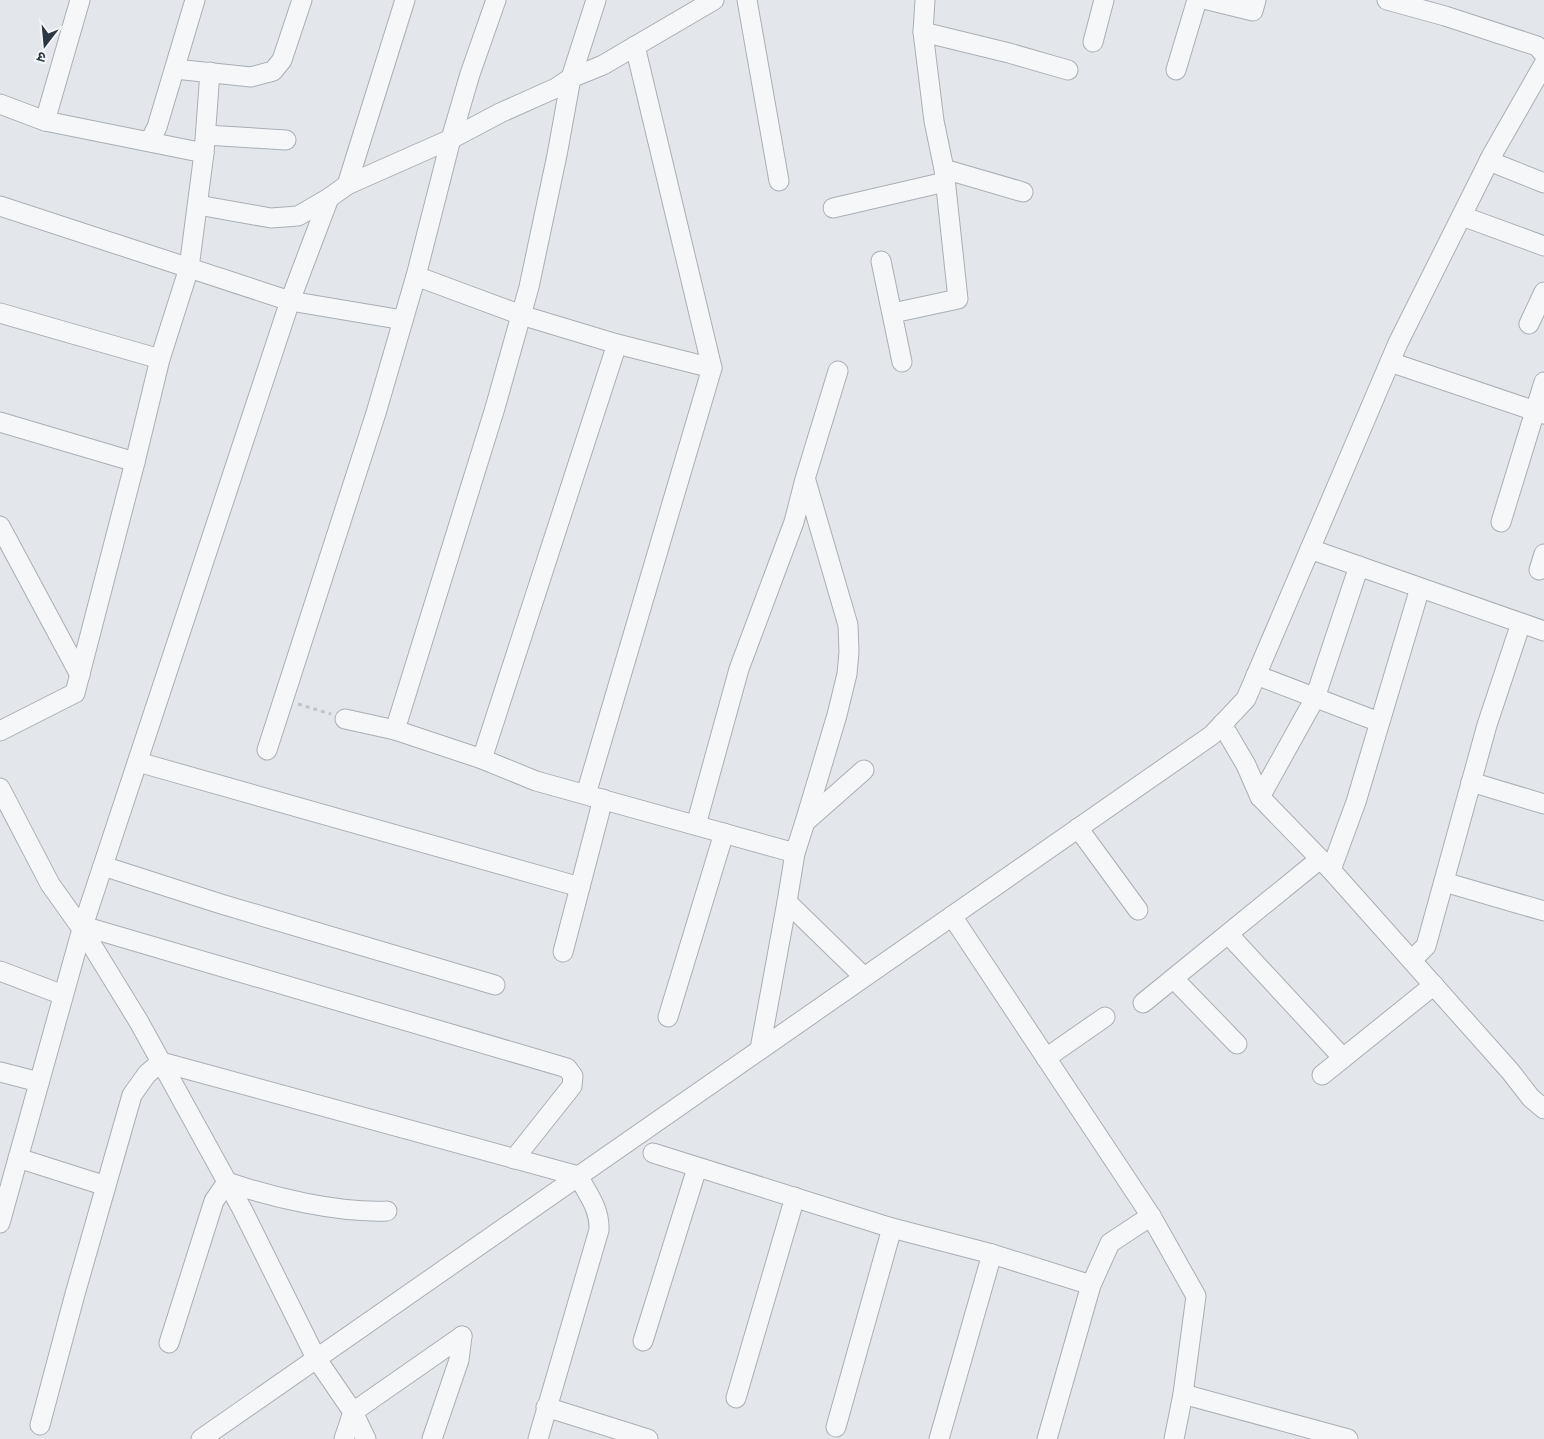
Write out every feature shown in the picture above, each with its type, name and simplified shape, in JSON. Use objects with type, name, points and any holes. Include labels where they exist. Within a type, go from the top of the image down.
[{"type":"street","points":[[45,121],[80,0]]},
{"type":"street","points":[[150,141],[157,128],[195,0]]},
{"type":"street","points":[[175,68],[251,77],[273,71],[282,60],[302,0]]},
{"type":"street","points":[[348,185],[405,0]]},
{"type":"street","points":[[266,750],[373,422],[416,276],[451,138],[470,74],[496,0]]},
{"type":"street","points":[[395,730],[495,408],[521,315],[555,164],[571,78],[596,0]]},
{"type":"street","points":[[747,0],[779,181]]},
{"type":"street","points":[[893,313],[958,299],[944,175],[934,121],[923,32],[925,0]]},
{"type":"street","points":[[1093,42],[1104,0]]},
{"type":"street","points":[[1176,70],[1197,0]]},
{"type":"street","points":[[1208,0],[1252,11],[1256,0]]},
{"type":"street","points":[[1387,0],[1445,16],[1537,46],[1544,54]]},
{"type":"street","points":[[198,205],[271,218],[298,216],[348,185],[451,138],[603,64],[712,1]]},
{"type":"street","points":[[923,32],[1068,70]]},
{"type":"street","points":[[563,952],[580,887],[594,796],[712,368],[635,46]]},
{"type":"street","points":[[201,1439],[1212,735],[1246,699],[1390,362],[1489,161],[1544,64]]},
{"type":"street","points":[[0,731],[75,694],[160,359],[189,268],[205,144],[210,72]]},
{"type":"street","points":[[0,104],[45,121],[150,141],[205,144],[286,140]]},
{"type":"street","points":[[1489,161],[1544,183]]},
{"type":"street","points":[[833,208],[944,175],[1023,192]]},
{"type":"street","points":[[0,1223],[4,1190],[18,1158],[83,928],[290,301],[329,198]]},
{"type":"street","points":[[0,206],[290,301],[403,320]]},
{"type":"street","points":[[1462,216],[1544,246]]},
{"type":"street","points":[[882,261],[902,362]]},
{"type":"street","points":[[416,276],[521,315],[617,344],[712,368]]},
{"type":"street","points":[[1529,324],[1544,292]]},
{"type":"street","points":[[0,313],[160,359]]},
{"type":"street","points":[[482,759],[617,344]]},
{"type":"street","points":[[1390,362],[1540,413]]},
{"type":"street","points":[[696,825],[739,669],[794,522],[805,479],[838,372]]},
{"type":"street","points":[[1501,522],[1540,413],[1544,382]]},
{"type":"street","points":[[0,422],[135,462]]},
{"type":"street","points":[[760,1049],[795,853],[837,715],[847,674],[849,652],[848,625],[805,479]]},
{"type":"street","points":[[0,526],[80,675]]},
{"type":"street","points":[[1310,549],[1544,631]]},
{"type":"street","points":[[1260,797],[1315,698],[1359,566]]},
{"type":"street","points":[[1144,1003],[1229,935],[1326,864],[1356,802],[1420,588]]},
{"type":"street","points":[[1412,960],[1426,946],[1486,725],[1521,623]]},
{"type":"street","points":[[1256,675],[1379,722]]},
{"type":"street","points":[[345,719],[395,730],[482,759],[536,781],[795,853]]},
{"type":"street","points":[[1222,724],[1246,765],[1260,797],[1326,864],[1510,1071],[1531,1098],[1544,1109]]},
{"type":"street","points":[[138,762],[580,887]]},
{"type":"street","points":[[806,822],[864,770]]},
{"type":"street","points":[[1471,782],[1544,804]]},
{"type":"street","points":[[0,788],[50,884],[83,928],[162,1062],[227,1182],[316,1358],[353,1412],[366,1439]]},
{"type":"street","points":[[1078,828],[1138,910]]},
{"type":"street","points":[[668,1017],[724,833]]},
{"type":"street","points":[[103,866],[221,904],[496,985]]},
{"type":"street","points":[[1444,882],[1544,912]]},
{"type":"street","points":[[787,902],[864,977]]},
{"type":"street","points":[[952,916],[1151,1216],[1196,1296],[1184,1394],[1174,1439]]},
{"type":"street","points":[[83,928],[567,1068],[573,1076],[572,1086],[514,1159]]},
{"type":"street","points":[[1229,935],[1343,1058]]},
{"type":"street","points":[[0,971],[64,995]]},
{"type":"street","points":[[1174,979],[1237,1044]]},
{"type":"street","points":[[1322,1075],[1434,985]]},
{"type":"street","points":[[1046,1058],[1104,1017]]},
{"type":"street","points":[[162,1062],[578,1176],[600,1218],[599,1230],[538,1439]]},
{"type":"street","points":[[40,1425],[132,1096],[146,1074],[162,1062]]},
{"type":"street","points":[[0,1072],[39,1082]]},
{"type":"street","points":[[648,1127],[653,1153]]},
{"type":"street","points":[[629,1140],[653,1153],[697,1168],[795,1196],[892,1228],[992,1254],[1091,1285]]},
{"type":"street","points":[[18,1158],[106,1186]]},
{"type":"street","points":[[643,1341],[697,1168]]},
{"type":"street","points":[[227,1182],[251,1190],[337,1209],[371,1212],[387,1211]]},
{"type":"street","points":[[168,1343],[214,1201],[227,1182]]},
{"type":"street","points":[[736,1398],[795,1196]]},
{"type":"street","points":[[1047,1439],[1091,1285],[1110,1243],[1151,1216]]},
{"type":"street","points":[[836,1427],[892,1228]]},
{"type":"street","points":[[939,1439],[992,1254]]},
{"type":"street","points":[[344,1439],[353,1412],[462,1336],[459,1360],[432,1439]]},
{"type":"street","points":[[1184,1394],[1348,1439]]},
{"type":"street","points":[[546,1407],[648,1439]]},
{"type":"path","points":[[282,700],[345,719]]}]
